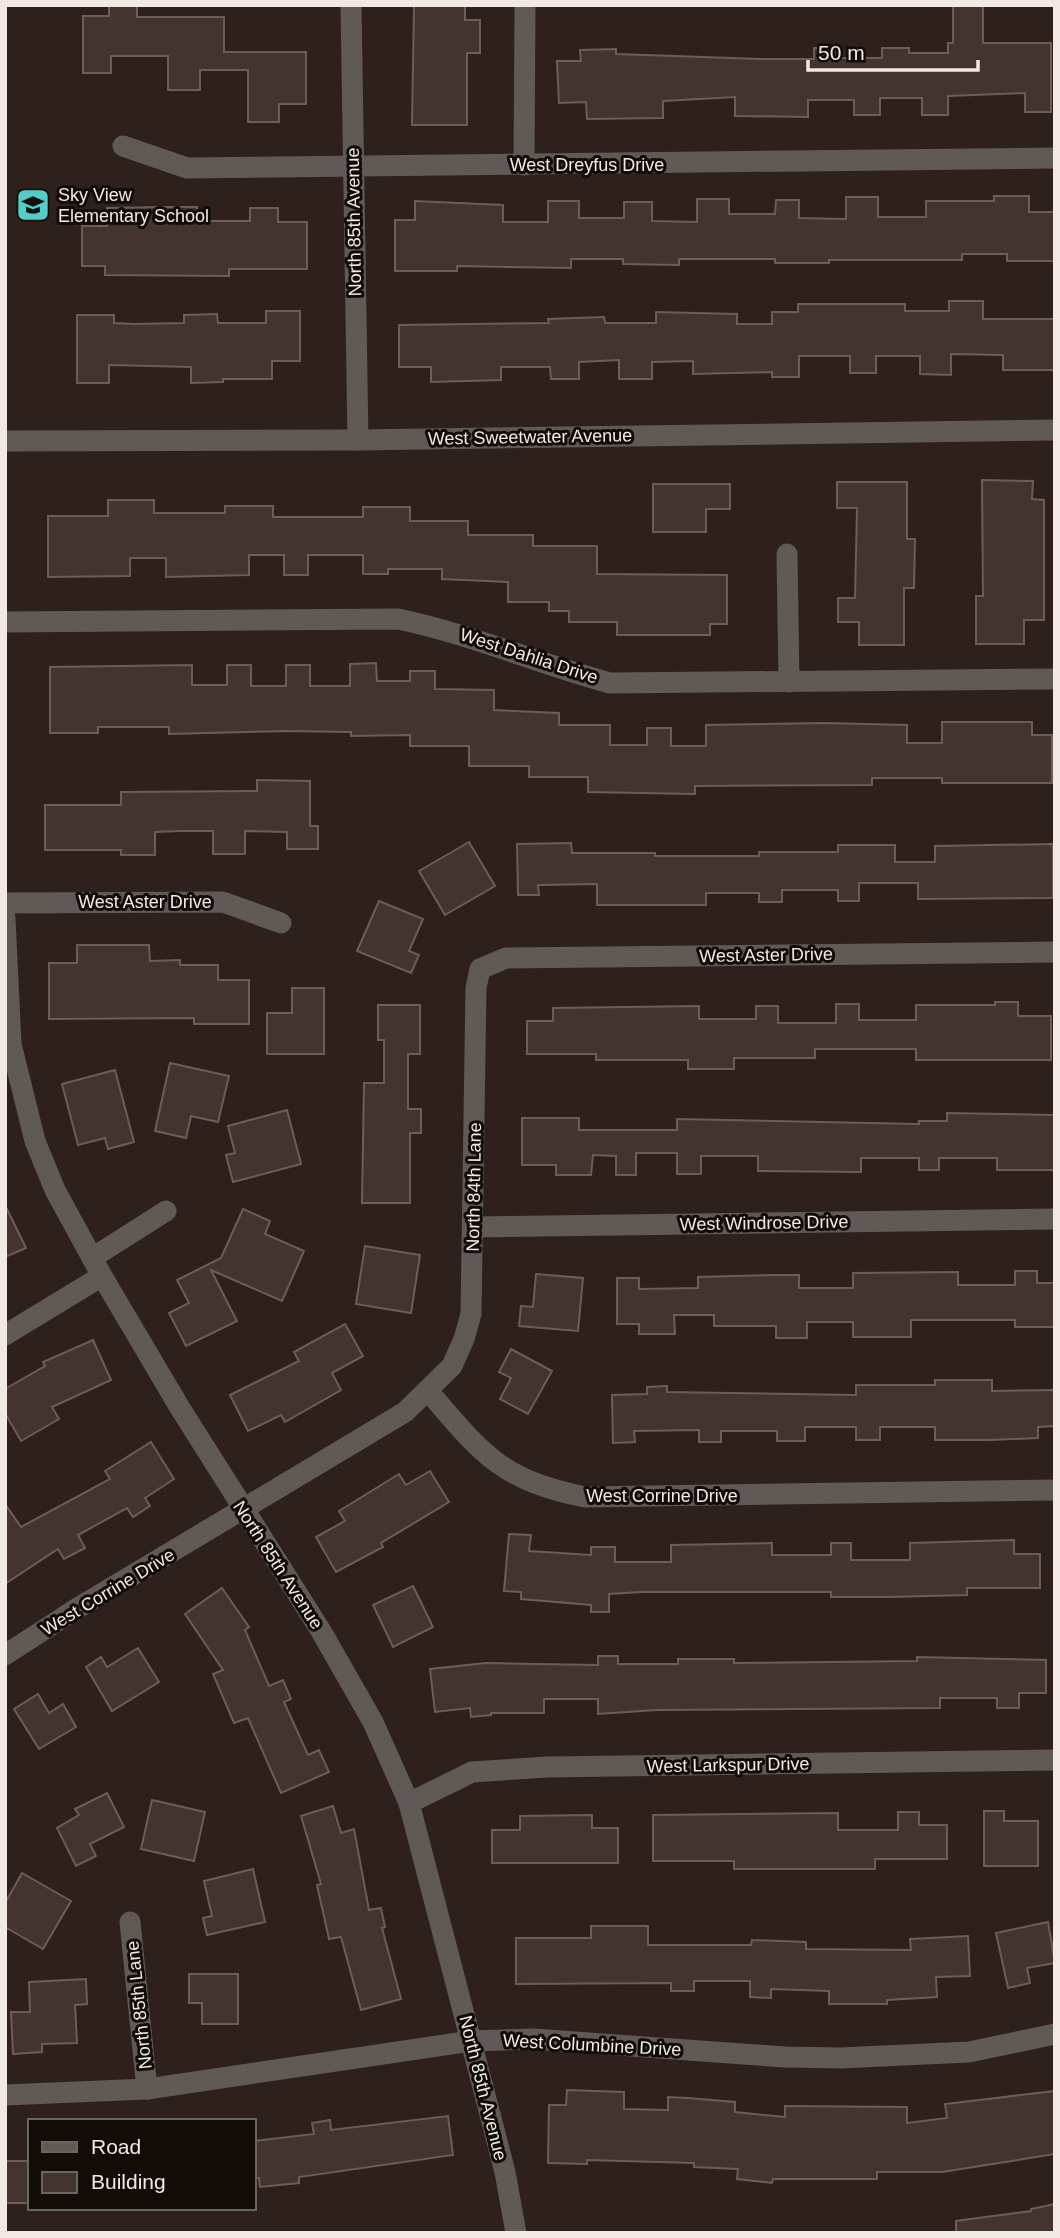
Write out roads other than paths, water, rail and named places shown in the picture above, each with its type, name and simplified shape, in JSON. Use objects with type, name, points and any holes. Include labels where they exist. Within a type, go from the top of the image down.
[{"type":"street","name":"North 85th Avenue","points":[[351,5],[358,440]]},
{"type":"street","points":[[524,165],[525,5]]},
{"type":"street","name":"West Dreyfus Drive","points":[[123,146],[187,168],[1055,158]]},
{"type":"street","name":"West Sweetwater Avenue","points":[[5,441],[358,440],[1055,430]]},
{"type":"street","points":[[788,554],[789,682]]},
{"type":"street","name":"West Dahlia Drive","points":[[5,622],[398,619],[444,628],[554,668],[610,683],[1055,679]]},
{"type":"street","name":"West Aster Drive","points":[[5,903],[223,902],[281,923]]},
{"type":"street","name":"North 85th Avenue","points":[[5,918],[11,1044],[35,1141],[55,1189],[97,1267],[244,1511],[321,1631],[373,1722],[409,1803],[505,2172],[516,2233]]},
{"type":"street","name":"West Aster Drive","points":[[480,970],[506,958],[1055,952]]},
{"type":"street","name":"North 84th Lane","points":[[429,1392],[452,1366],[471,1314],[476,988],[480,970]]},
{"type":"street","points":[[5,1335],[97,1267],[166,1211]]},
{"type":"street","name":"West Windrose Drive","points":[[474,1227],[1055,1219]]},
{"type":"street","name":"West Corrine Drive","points":[[5,1655],[76,1609],[244,1511],[405,1412],[429,1392],[477,1448],[496,1465],[516,1477],[552,1490],[585,1497],[1055,1490]]},
{"type":"street","name":"West Larkspur Drive","points":[[409,1803],[472,1772],[547,1767],[1055,1760]]},
{"type":"street","name":"North 85th Lane","points":[[130,1922],[147,2089]]},
{"type":"street","name":"West Columbine Drive","points":[[5,2095],[147,2089],[471,2041],[546,2039],[840,2059],[969,2052],[1055,2034]]},
{"type":"place","name":"Sky View Elementary School","points":[[33,205]]}]
